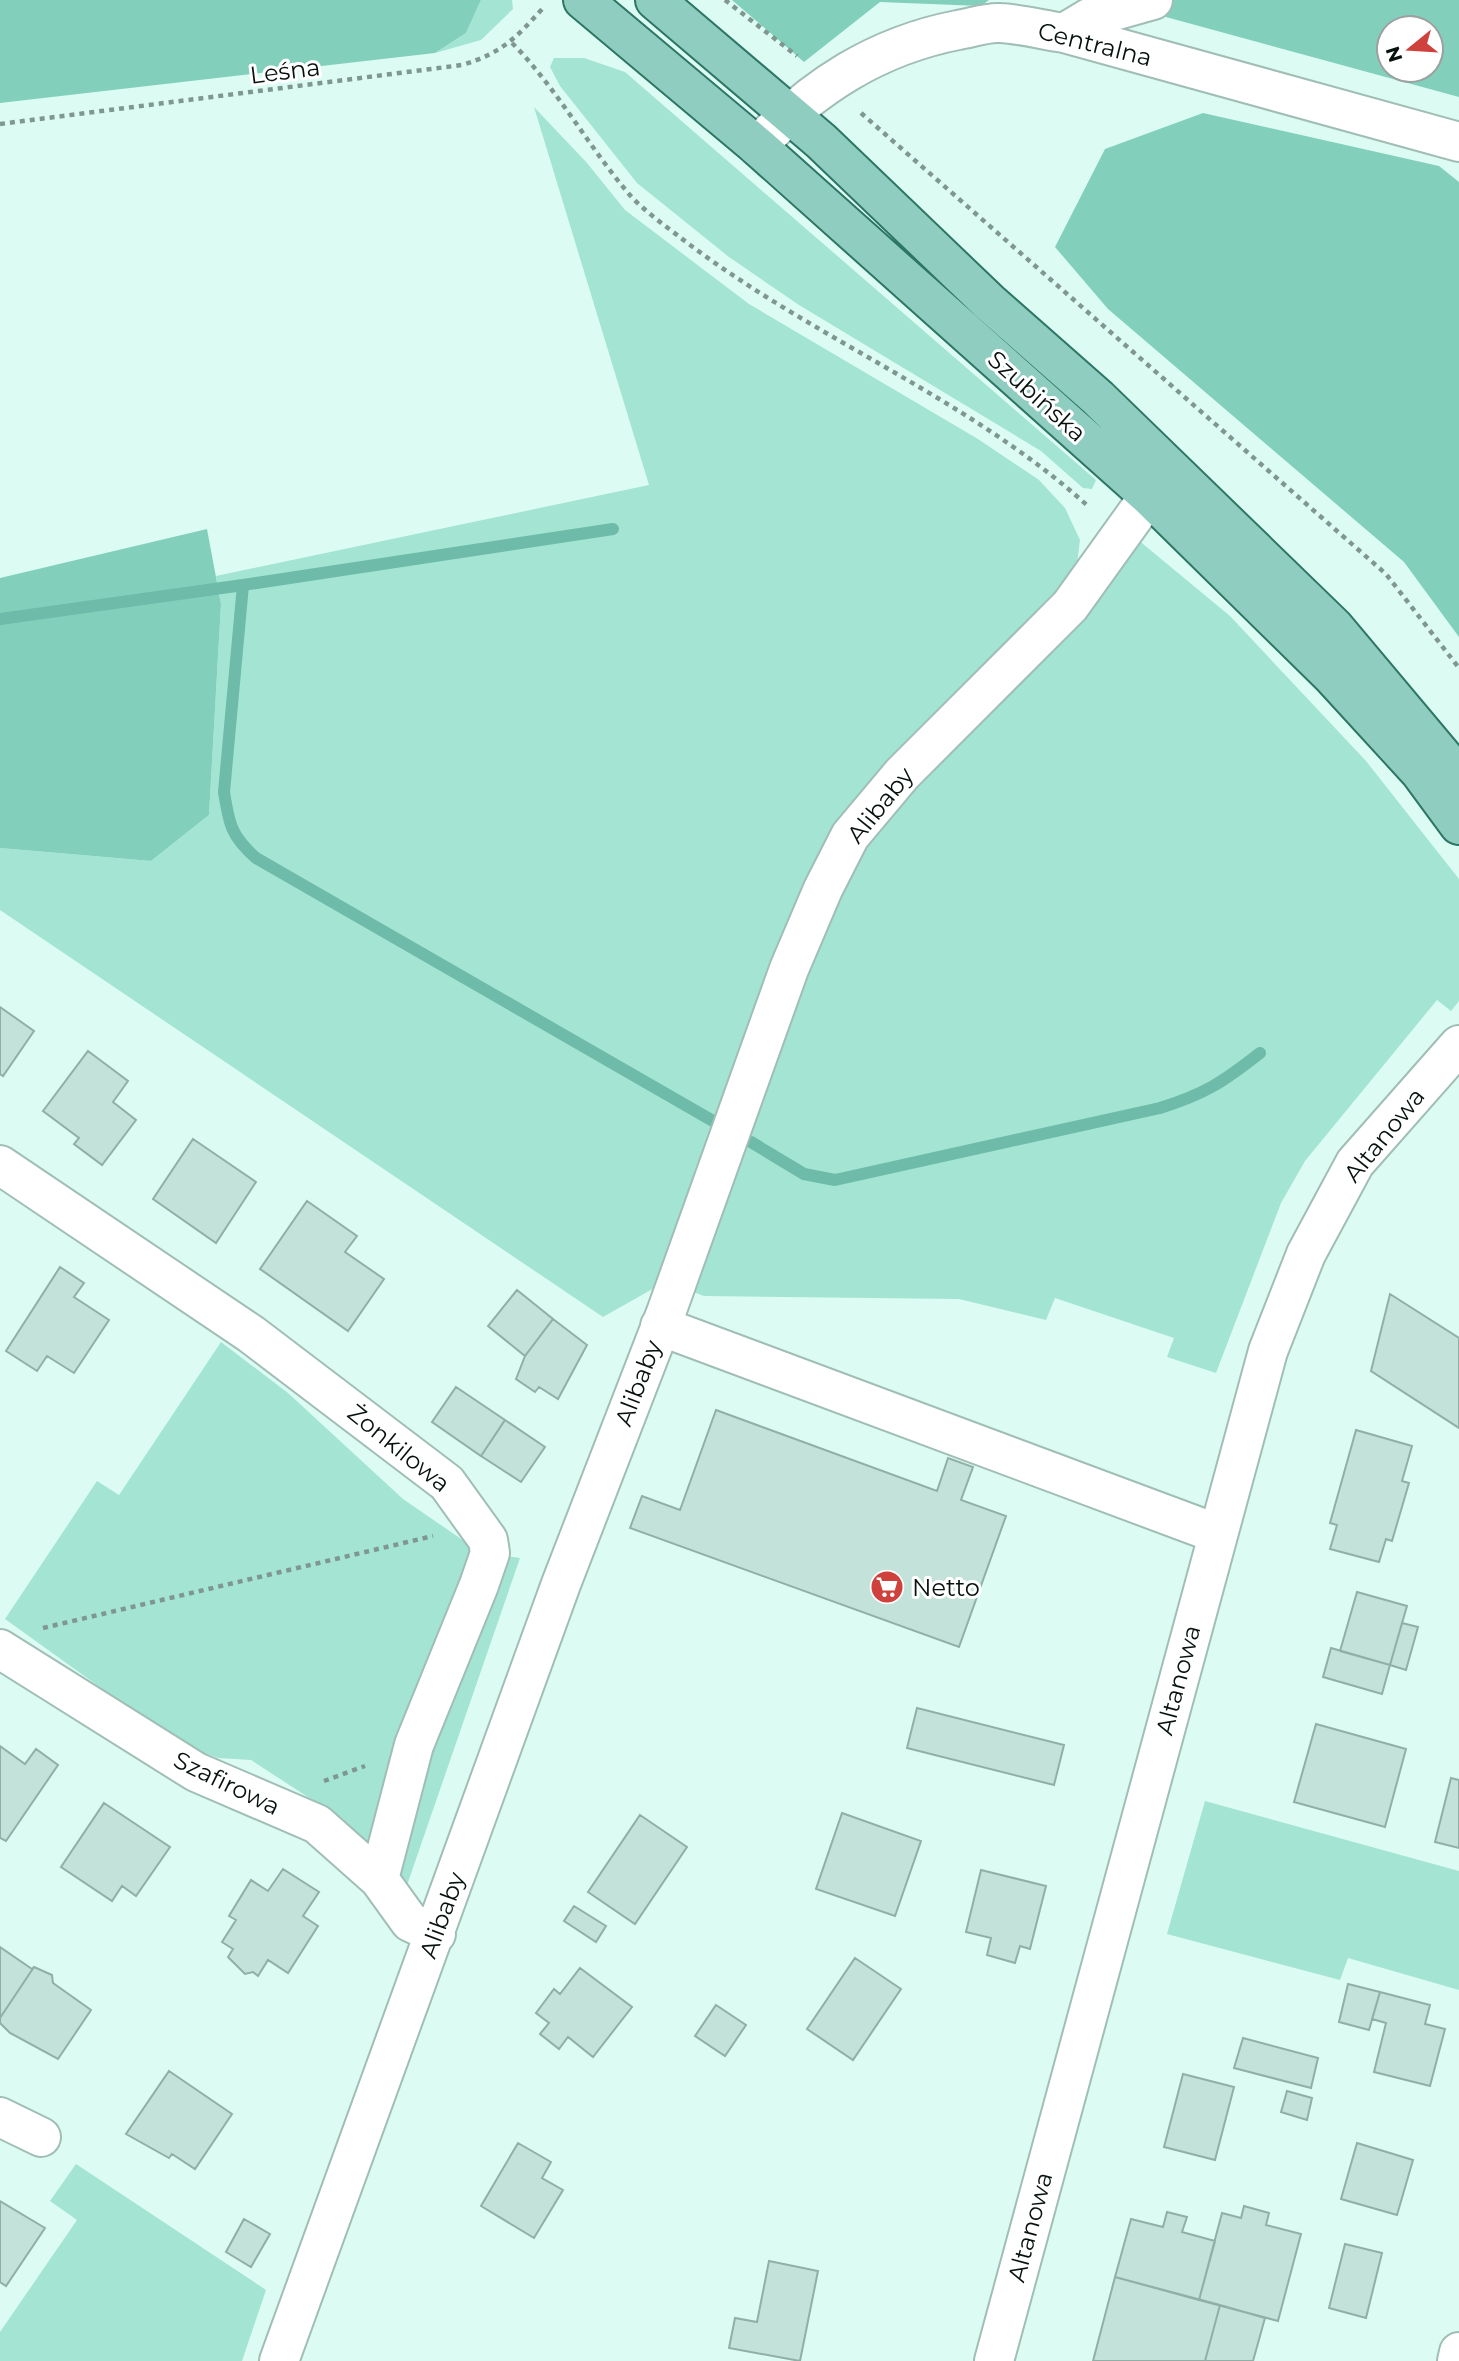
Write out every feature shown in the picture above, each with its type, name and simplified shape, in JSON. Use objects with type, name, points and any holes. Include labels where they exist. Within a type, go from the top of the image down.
[{"type":"main road","name":"Szubińska","points":[[583,0],[757,146],[1149,496],[1332,676],[1420,772],[1459,825]]},
{"type":"main road","name":"Szubińska","points":[[654,0],[788,113],[989,302],[1098,398],[1334,627],[1459,776]]},
{"type":"street","points":[[1064,33],[1089,18],[1153,0]]},
{"type":"street","name":"Centralna","points":[[757,146],[788,113],[827,83],[882,54],[942,33],[998,23],[1064,33],[1459,142]]},
{"type":"street","name":"Alibaby","points":[[279,2361],[561,1584],[660,1326],[789,969],[850,836],[902,774],[1070,606],[1149,496]]},
{"type":"street","name":"Altanowa","points":[[994,2361],[1268,1351],[1306,1254],[1355,1163],[1459,1045]]},
{"type":"street","name":"Żonkilowa","points":[[0,1165],[251,1334],[447,1483],[476,1518],[488,1540],[490,1553],[419,1732],[379,1880]]},
{"type":"street","points":[[660,1326],[1218,1534]]},
{"type":"street","name":"Szafirowa","points":[[0,1649],[196,1772],[317,1824],[379,1880],[410,1923],[436,1934]]},
{"type":"street","points":[[0,2117],[41,2137]]},
{"type":"street","points":[[1457,2361],[1459,2352]]},
{"type":"path","name":"Leśna","points":[[0,124],[404,74],[491,57],[512,43],[551,0]]},
{"type":"path","points":[[725,0],[804,62]]},
{"type":"path","points":[[512,43],[631,196],[680,237],[743,285],[1049,470],[1121,535]]},
{"type":"path","points":[[859,112],[1386,574],[1459,668]]},
{"type":"path","points":[[40,1628],[443,1534],[476,1518]]},
{"type":"path","points":[[320,1782],[361,1769],[419,1732]]},
{"type":"green space","points":[[0,0],[481,0],[466,33],[435,53],[0,103]]},
{"type":"green space","points":[[481,0],[512,0],[513,9],[481,40],[435,53],[466,33]]},
{"type":"green space","points":[[732,0],[989,0],[981,6],[880,2],[804,62]]},
{"type":"green space","points":[[1164,0],[1459,0],[1459,97],[1411,84],[1445,84],[1445,14],[1375,14],[1375,74],[1166,17]]},
{"type":"green space","points":[[554,58],[584,58],[625,72],[1096,480],[1092,489],[1083,488],[1041,451],[799,305],[729,257],[637,183],[560,86],[550,67]]},
{"type":"green space","points":[[534,107],[587,163],[625,210],[749,304],[978,439],[1039,480],[1065,508],[1080,540],[1075,580],[861,802],[656,1287],[603,1317],[0,910],[0,848],[151,861],[209,815],[221,604],[216,576],[649,485]]},
{"type":"green space","points":[[1203,113],[1439,166],[1459,182],[1459,637],[1404,562],[1108,309],[1055,247],[1105,149]]},
{"type":"green space","points":[[207,529],[221,604],[209,815],[151,861],[0,848],[0,578]]},
{"type":"green space","points":[[1137,539],[1230,616],[1366,761],[1459,879],[1459,1001],[1451,1011],[1437,1000],[1305,1161],[1281,1203],[1216,1373],[1167,1357],[1174,1338],[1055,1298],[1046,1320],[959,1299],[704,1296],[688,1290],[799,978],[867,839]]},
{"type":"green space","points":[[221,1342],[288,1393],[403,1499],[480,1552],[520,1558],[406,1888],[317,1803],[251,1760],[218,1758],[179,1744],[5,1619],[97,1481],[119,1495]]},
{"type":"green space","points":[[1205,1801],[1459,1871],[1459,1990],[1348,1958],[1340,1980],[1167,1934]]},
{"type":"green space","points":[[76,2164],[266,2290],[242,2361],[0,2361],[0,2332],[77,2220],[50,2201]]},
{"type":"building","points":[[0,1007],[34,1031],[3,1076],[0,1074]]},
{"type":"building","points":[[88,1051],[128,1081],[113,1102],[136,1120],[102,1165],[74,1144],[79,1138],[43,1111]]},
{"type":"building","points":[[193,1139],[256,1182],[216,1243],[153,1199]]},
{"type":"building","points":[[307,1201],[357,1236],[345,1252],[384,1279],[348,1331],[260,1269]]},
{"type":"building","points":[[60,1267],[84,1283],[74,1297],[109,1320],[74,1373],[47,1356],[37,1371],[6,1351]]},
{"type":"building","points":[[517,1290],[553,1319],[525,1356],[488,1326]]},
{"type":"building","points":[[1390,1294],[1459,1338],[1459,1428],[1371,1371]]},
{"type":"building","points":[[553,1319],[587,1345],[558,1399],[539,1387],[535,1392],[516,1379],[525,1356]]},
{"type":"building","points":[[456,1387],[505,1420],[481,1456],[432,1422]]},
{"type":"building","name":"Netto","points":[[716,1410],[937,1491],[948,1458],[973,1467],[961,1500],[1006,1516],[959,1647],[630,1528],[642,1496],[680,1510]]},
{"type":"building","points":[[505,1420],[545,1447],[521,1482],[481,1456]]},
{"type":"building","points":[[1356,1430],[1412,1446],[1402,1481],[1409,1483],[1392,1541],[1386,1539],[1379,1562],[1330,1549],[1337,1525],[1330,1523]]},
{"type":"building","points":[[1357,1592],[1407,1606],[1390,1665],[1340,1651]]},
{"type":"building","points":[[1402,1623],[1418,1627],[1406,1670],[1390,1665]]},
{"type":"building","points":[[1331,1648],[1390,1665],[1382,1694],[1323,1677]]},
{"type":"building","points":[[917,1708],[1064,1745],[1054,1785],[907,1748]]},
{"type":"building","points":[[1316,1724],[1406,1749],[1385,1827],[1294,1802]]},
{"type":"building","points":[[0,1746],[25,1764],[36,1749],[58,1765],[6,1841],[0,1838]]},
{"type":"building","points":[[1451,1778],[1459,1780],[1459,1848],[1435,1842]]},
{"type":"building","points":[[104,1803],[170,1847],[136,1896],[122,1886],[112,1901],[61,1867]]},
{"type":"building","points":[[842,1813],[921,1841],[895,1916],[816,1889]]},
{"type":"building","points":[[640,1815],[687,1847],[635,1924],[588,1892]]},
{"type":"building","points":[[283,1869],[319,1892],[303,1916],[318,1926],[288,1973],[268,1960],[258,1976],[253,1972],[245,1974],[228,1957],[233,1949],[222,1942],[236,1920],[229,1916],[251,1880],[268,1891]]},
{"type":"building","points":[[981,1870],[1046,1886],[1030,1949],[1020,1946],[1015,1963],[987,1955],[991,1938],[966,1932]]},
{"type":"building","points":[[574,1906],[606,1926],[596,1942],[564,1921]]},
{"type":"building","points":[[0,1947],[32,1969],[34,1967],[0,2018]]},
{"type":"building","points":[[855,1958],[901,1989],[853,2060],[807,2029]]},
{"type":"building","points":[[34,1967],[52,1975],[53,1983],[91,2010],[58,2059],[10,2033],[0,2023],[0,2018]]},
{"type":"building","points":[[580,1968],[632,2007],[593,2057],[568,2037],[559,2049],[540,2034],[549,2023],[536,2013],[554,1989],[560,1994]]},
{"type":"building","points":[[1348,1984],[1380,1992],[1369,2030],[1339,2022]]},
{"type":"building","points":[[1380,1992],[1430,2005],[1425,2024],[1445,2029],[1430,2086],[1374,2072],[1386,2023],[1372,2019]]},
{"type":"building","points":[[716,2005],[746,2025],[725,2056],[695,2036]]},
{"type":"building","points":[[1243,2038],[1318,2058],[1311,2088],[1234,2068]]},
{"type":"building","points":[[169,2071],[232,2114],[195,2169],[172,2154],[169,2158],[126,2134]]},
{"type":"building","points":[[1183,2074],[1234,2087],[1215,2160],[1164,2147]]},
{"type":"building","points":[[1287,2091],[1312,2098],[1307,2120],[1281,2112]]},
{"type":"building","points":[[518,2143],[551,2162],[542,2178],[563,2190],[534,2238],[481,2206]]},
{"type":"building","points":[[1357,2143],[1413,2160],[1397,2215],[1341,2199]]},
{"type":"building","points":[[0,2201],[45,2228],[6,2286],[0,2282]]},
{"type":"building","points":[[1244,2206],[1269,2213],[1266,2225],[1301,2234],[1278,2321],[1199,2300],[1222,2213],[1241,2218]]},
{"type":"building","points":[[1167,2212],[1187,2217],[1182,2232],[1215,2241],[1199,2300],[1115,2277],[1131,2219],[1163,2227]]},
{"type":"building","points":[[244,2219],[270,2234],[251,2267],[226,2252]]},
{"type":"building","points":[[1345,2244],[1382,2253],[1366,2318],[1329,2308]]},
{"type":"building","points":[[769,2261],[818,2271],[800,2361],[729,2348],[735,2318],[757,2322]]},
{"type":"building","points":[[1115,2277],[1220,2305],[1205,2361],[1093,2361]]},
{"type":"building","points":[[1220,2305],[1265,2318],[1253,2361],[1205,2361]]},
{"type":"waterway","points":[[243,585],[613,529]]},
{"type":"waterway","points":[[0,619],[243,585],[224,792],[230,821],[241,843],[256,858],[720,1125]]},
{"type":"waterway","points":[[751,1142],[804,1174],[835,1180],[1160,1108],[1213,1086],[1260,1053]]},
{"type":"place","name":"Netto","points":[[887,1587]]}]
